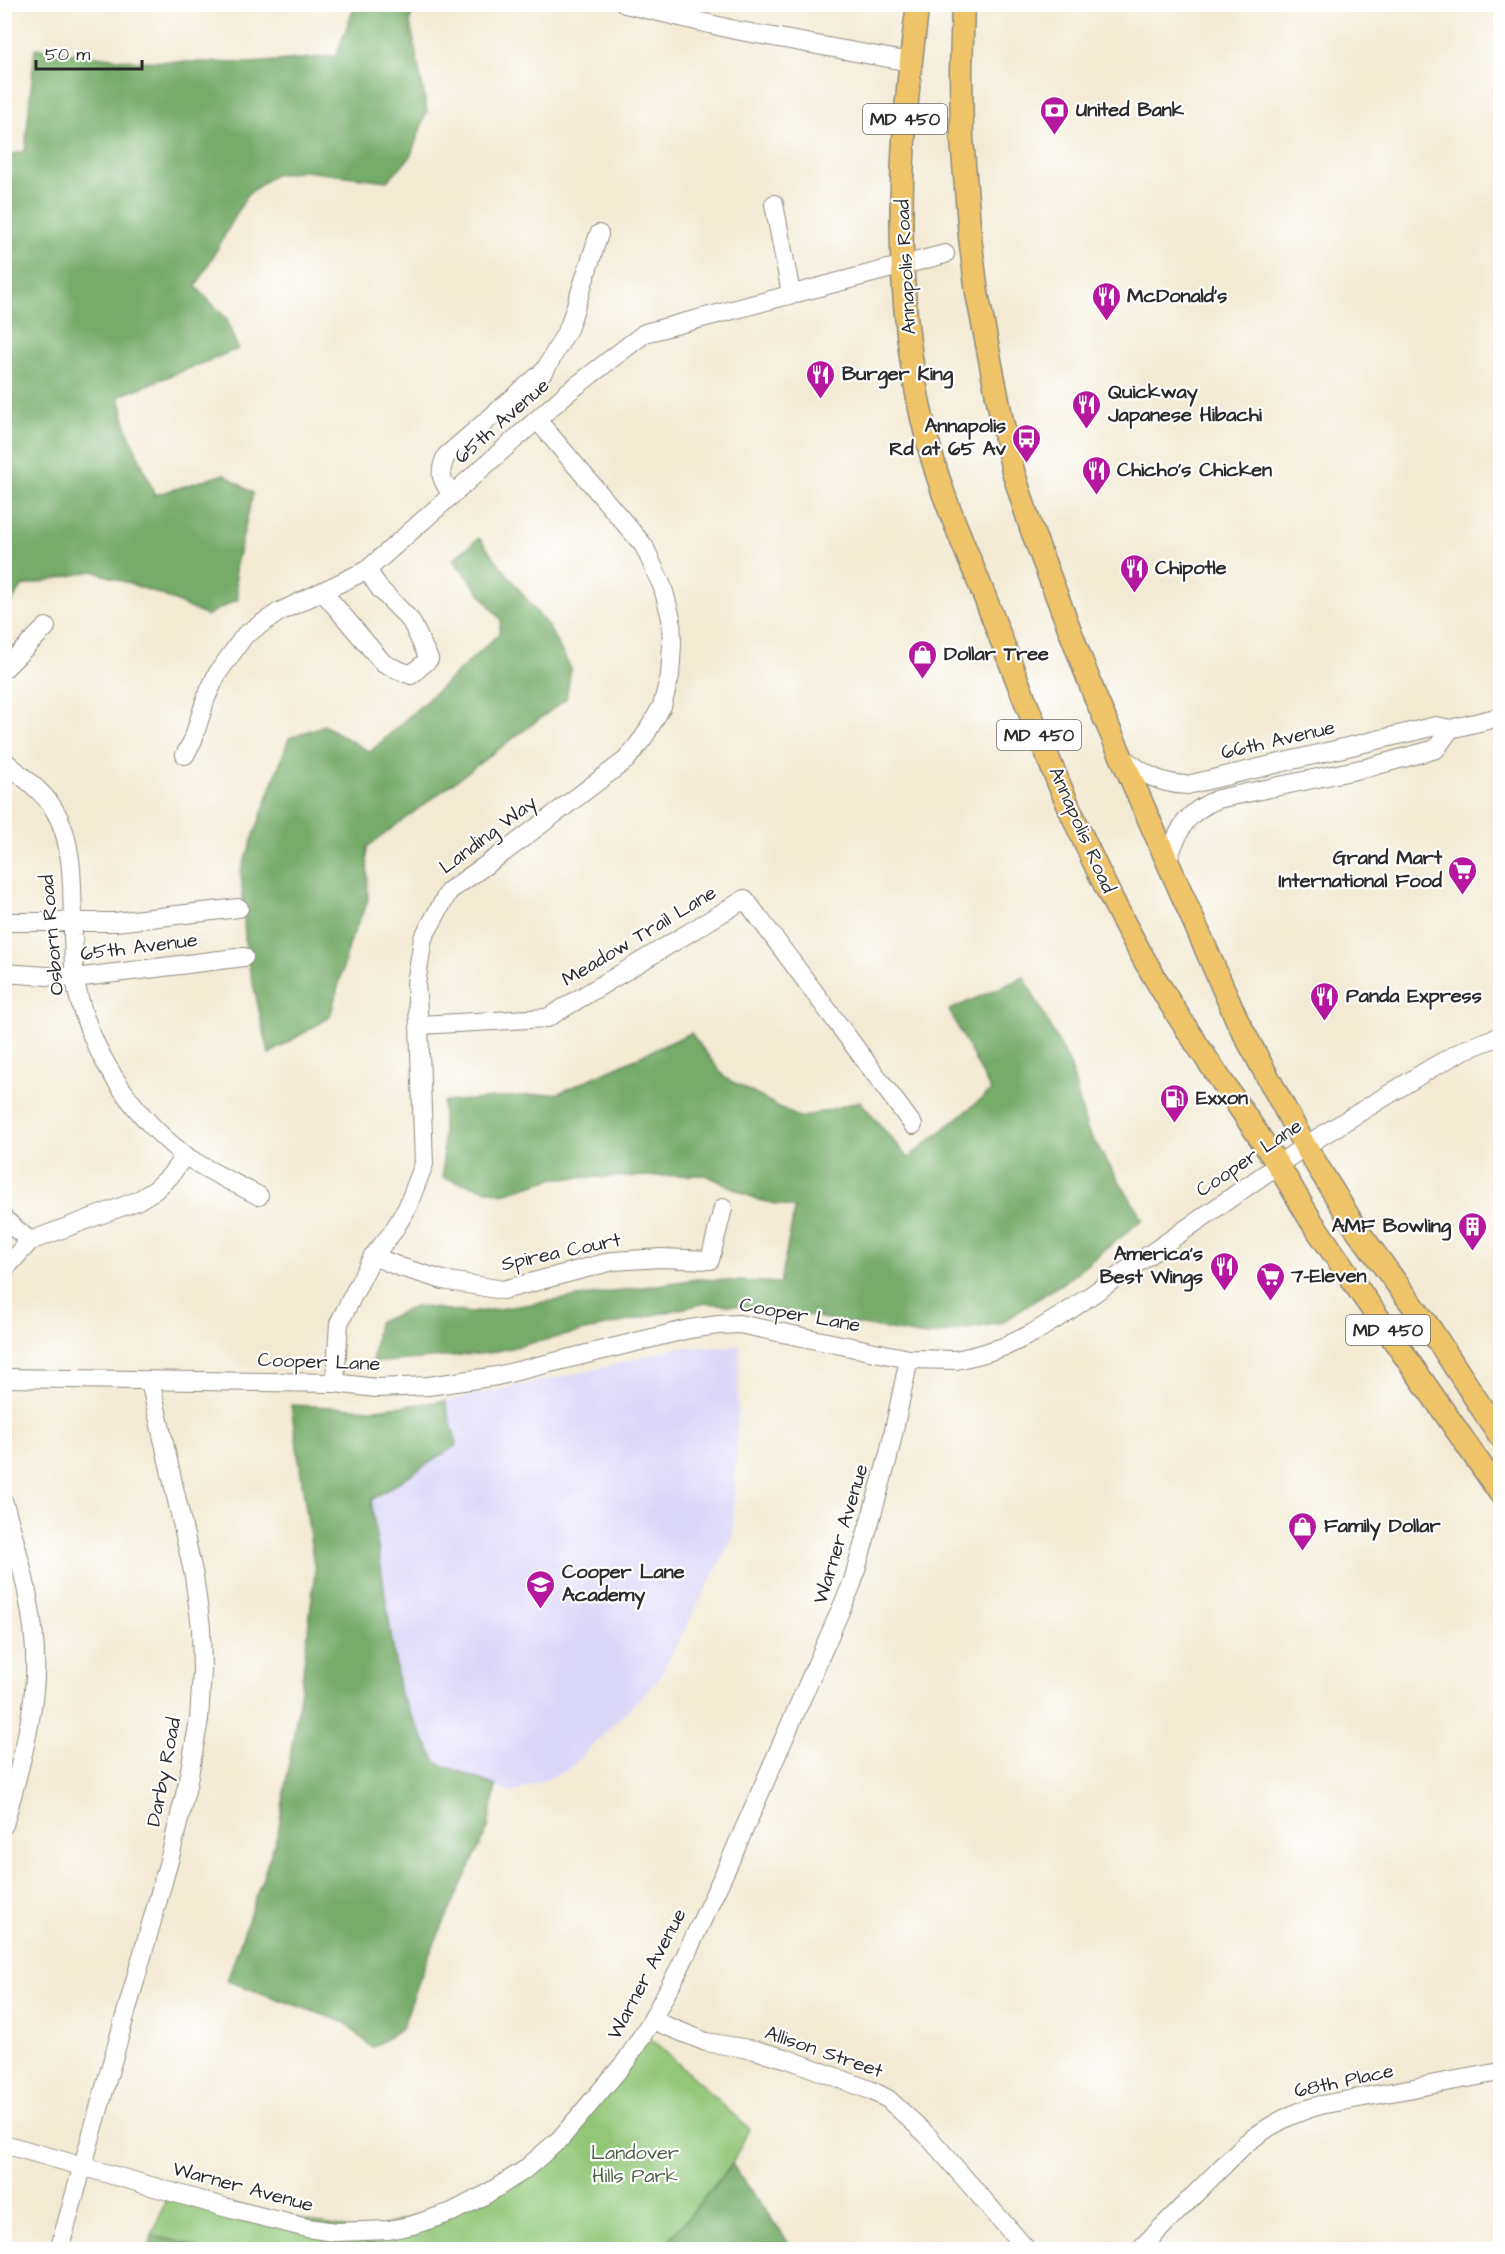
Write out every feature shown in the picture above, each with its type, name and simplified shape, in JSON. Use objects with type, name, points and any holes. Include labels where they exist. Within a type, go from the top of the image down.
[{"type":"main road","name":"Annapolis Road","points":[[918,4],[910,62],[903,155],[903,264],[908,334],[916,387],[931,452],[943,491],[1033,719],[1094,861],[1133,940],[1199,1050],[1278,1165],[1309,1218],[1500,1493]]},
{"type":"main road","name":"MD 450","points":[[963,4],[962,139],[968,220],[977,293],[1013,471],[1031,528],[1096,699],[1238,1022],[1305,1146],[1355,1227],[1431,1330],[1500,1436]]},
{"type":"street","points":[[626,4],[744,32],[910,62]]},
{"type":"street","points":[[774,204],[791,293]]},
{"type":"street","points":[[452,495],[443,482],[441,469],[446,456],[545,370],[569,327],[599,234]]},
{"type":"street","name":"65th Avenue","points":[[185,756],[217,674],[245,635],[279,612],[367,570],[567,393],[645,333],[945,254]]},
{"type":"street","points":[[545,370],[567,393]]},
{"type":"street","name":"Landing Way","points":[[334,1383],[339,1323],[373,1256],[392,1233],[407,1208],[423,1164],[416,984],[423,938],[449,891],[626,760],[644,737],[662,706],[670,676],[671,618],[663,588],[644,546],[538,421]]},
{"type":"street","points":[[323,592],[384,664],[411,675],[429,660],[411,621],[380,589],[367,570]]},
{"type":"street","points":[[4,669],[46,627]]},
{"type":"street","name":"66th Avenue","points":[[1123,758],[1157,781],[1172,785],[1187,785],[1436,726],[1450,729],[1500,717]]},
{"type":"street","points":[[1167,861],[1185,820],[1200,806],[1218,799],[1370,767],[1436,749],[1450,729]]},
{"type":"street","name":"Osborn Road","points":[[4,760],[41,792],[55,810],[67,836],[75,978],[82,1008],[108,1067],[144,1117],[185,1155],[259,1196]]},
{"type":"street","name":"Meadow Trail Lane","points":[[419,1025],[547,1017],[746,899],[914,1125]]},
{"type":"street","name":"65th Avenue","points":[[4,922],[115,922],[239,908]]},
{"type":"street","name":"65th Avenue","points":[[4,973],[75,978],[244,957]]},
{"type":"street","name":"Cooper Lane","points":[[4,1378],[334,1383],[376,1388],[428,1386],[497,1376],[689,1329],[729,1324],[767,1329],[909,1359],[956,1360],[981,1354],[1033,1333],[1067,1312],[1305,1146],[1433,1067],[1464,1050],[1500,1036]]},
{"type":"street","points":[[8,1258],[30,1241],[137,1201],[155,1190],[170,1176],[185,1155]]},
{"type":"street","name":"Spirea Court","points":[[373,1256],[443,1280],[503,1290],[613,1261],[661,1258],[710,1260],[723,1208]]},
{"type":"street","points":[[4,1219],[30,1241]]},
{"type":"street","name":"Warner Avenue","points":[[4,2144],[231,2209],[307,2228],[335,2232],[363,2232],[413,2225],[452,2212],[486,2195],[523,2171],[560,2139],[626,2061],[652,2020],[730,1861],[852,1584],[888,1458],[909,1359]]},
{"type":"street","name":"Darby Road","points":[[59,2250],[170,1857],[187,1786],[199,1720],[202,1671],[201,1628],[194,1576],[150,1381]]},
{"type":"street","points":[[4,1503],[27,1593],[35,1676],[30,1720],[4,1825]]},
{"type":"street","name":"Allison Street","points":[[652,2020],[706,2042],[755,2050],[788,2059],[888,2099],[927,2135],[1026,2250]]},
{"type":"street","name":"68th Place","points":[[1139,2250],[1245,2144],[1264,2129],[1297,2111],[1500,2072]]},
{"type":"shaded area","name":"Cooper Lane Academy","points":[[740,1346],[733,1537],[658,1680],[568,1770],[512,1793],[437,1763],[400,1694],[371,1500],[457,1445],[445,1401],[589,1371],[676,1348]]},
{"type":"green space","points":[[355,5],[413,5],[410,22],[427,111],[410,157],[387,181],[304,171],[274,175],[247,195],[196,287],[227,319],[238,349],[119,396],[127,429],[155,495],[224,474],[253,493],[235,569],[238,599],[206,616],[160,594],[93,571],[23,586],[5,611],[5,156],[25,151],[35,48],[134,61],[251,63],[336,56]]},
{"type":"green space","points":[[479,538],[549,628],[571,669],[566,699],[367,847],[368,900],[350,942],[330,1017],[269,1054],[246,953],[241,871],[289,738],[324,725],[370,752],[499,634],[501,620],[453,559]]},
{"type":"green space","points":[[1024,977],[1070,1064],[1087,1130],[1143,1219],[1069,1279],[1001,1323],[926,1336],[769,1309],[706,1303],[489,1353],[372,1363],[378,1322],[417,1306],[471,1313],[697,1279],[780,1283],[795,1208],[758,1200],[706,1175],[555,1178],[503,1194],[443,1178],[443,1102],[559,1093],[691,1033],[725,1078],[800,1118],[860,1101],[908,1158],[991,1091],[949,1010]]},
{"type":"green space","points":[[445,1401],[457,1445],[371,1500],[400,1694],[437,1763],[496,1786],[488,1828],[428,1957],[402,2028],[372,2048],[346,2023],[227,1981],[278,1833],[301,1688],[315,1572],[291,1405],[375,1409]]},
{"type":"green space","name":"Landover Hills Park","points":[[643,2035],[659,2046],[749,2129],[732,2164],[662,2249],[199,2250],[189,2244],[152,2236],[169,2191],[363,2232],[485,2195],[560,2139]]},
{"type":"green space","points":[[732,2164],[793,2249],[662,2249]]},
{"type":"green space","points":[[152,2236],[189,2244],[199,2249],[149,2249]]},
{"type":"place","name":"United Bank","points":[[1055,136]]},
{"type":"place","name":"McDonald's","points":[[1106,322]]},
{"type":"place","name":"Burger King","points":[[821,400]]},
{"type":"place","name":"Quickway Japanese Hibachi","points":[[1087,430]]},
{"type":"place","name":"Annapolis Rd at 65 Av","points":[[1027,464]]},
{"type":"place","name":"Chicho’s Chicken","points":[[1096,496]]},
{"type":"place","name":"Chipotle","points":[[1134,594]]},
{"type":"place","name":"Dollar Tree","points":[[923,680]]},
{"type":"place","name":"Grand Mart International Food","points":[[1463,896]]},
{"type":"place","name":"Panda Express","points":[[1325,1022]]},
{"type":"place","name":"Exxon","points":[[1175,1124]]},
{"type":"place","name":"AMF Bowling","points":[[1472,1252]]},
{"type":"place","name":"America's Best Wings","points":[[1224,1292]]},
{"type":"place","name":"7-Eleven","points":[[1270,1302]]},
{"type":"place","name":"Family Dollar","points":[[1303,1552]]},
{"type":"place","name":"Cooper Lane Academy","points":[[541,1610]]}]
